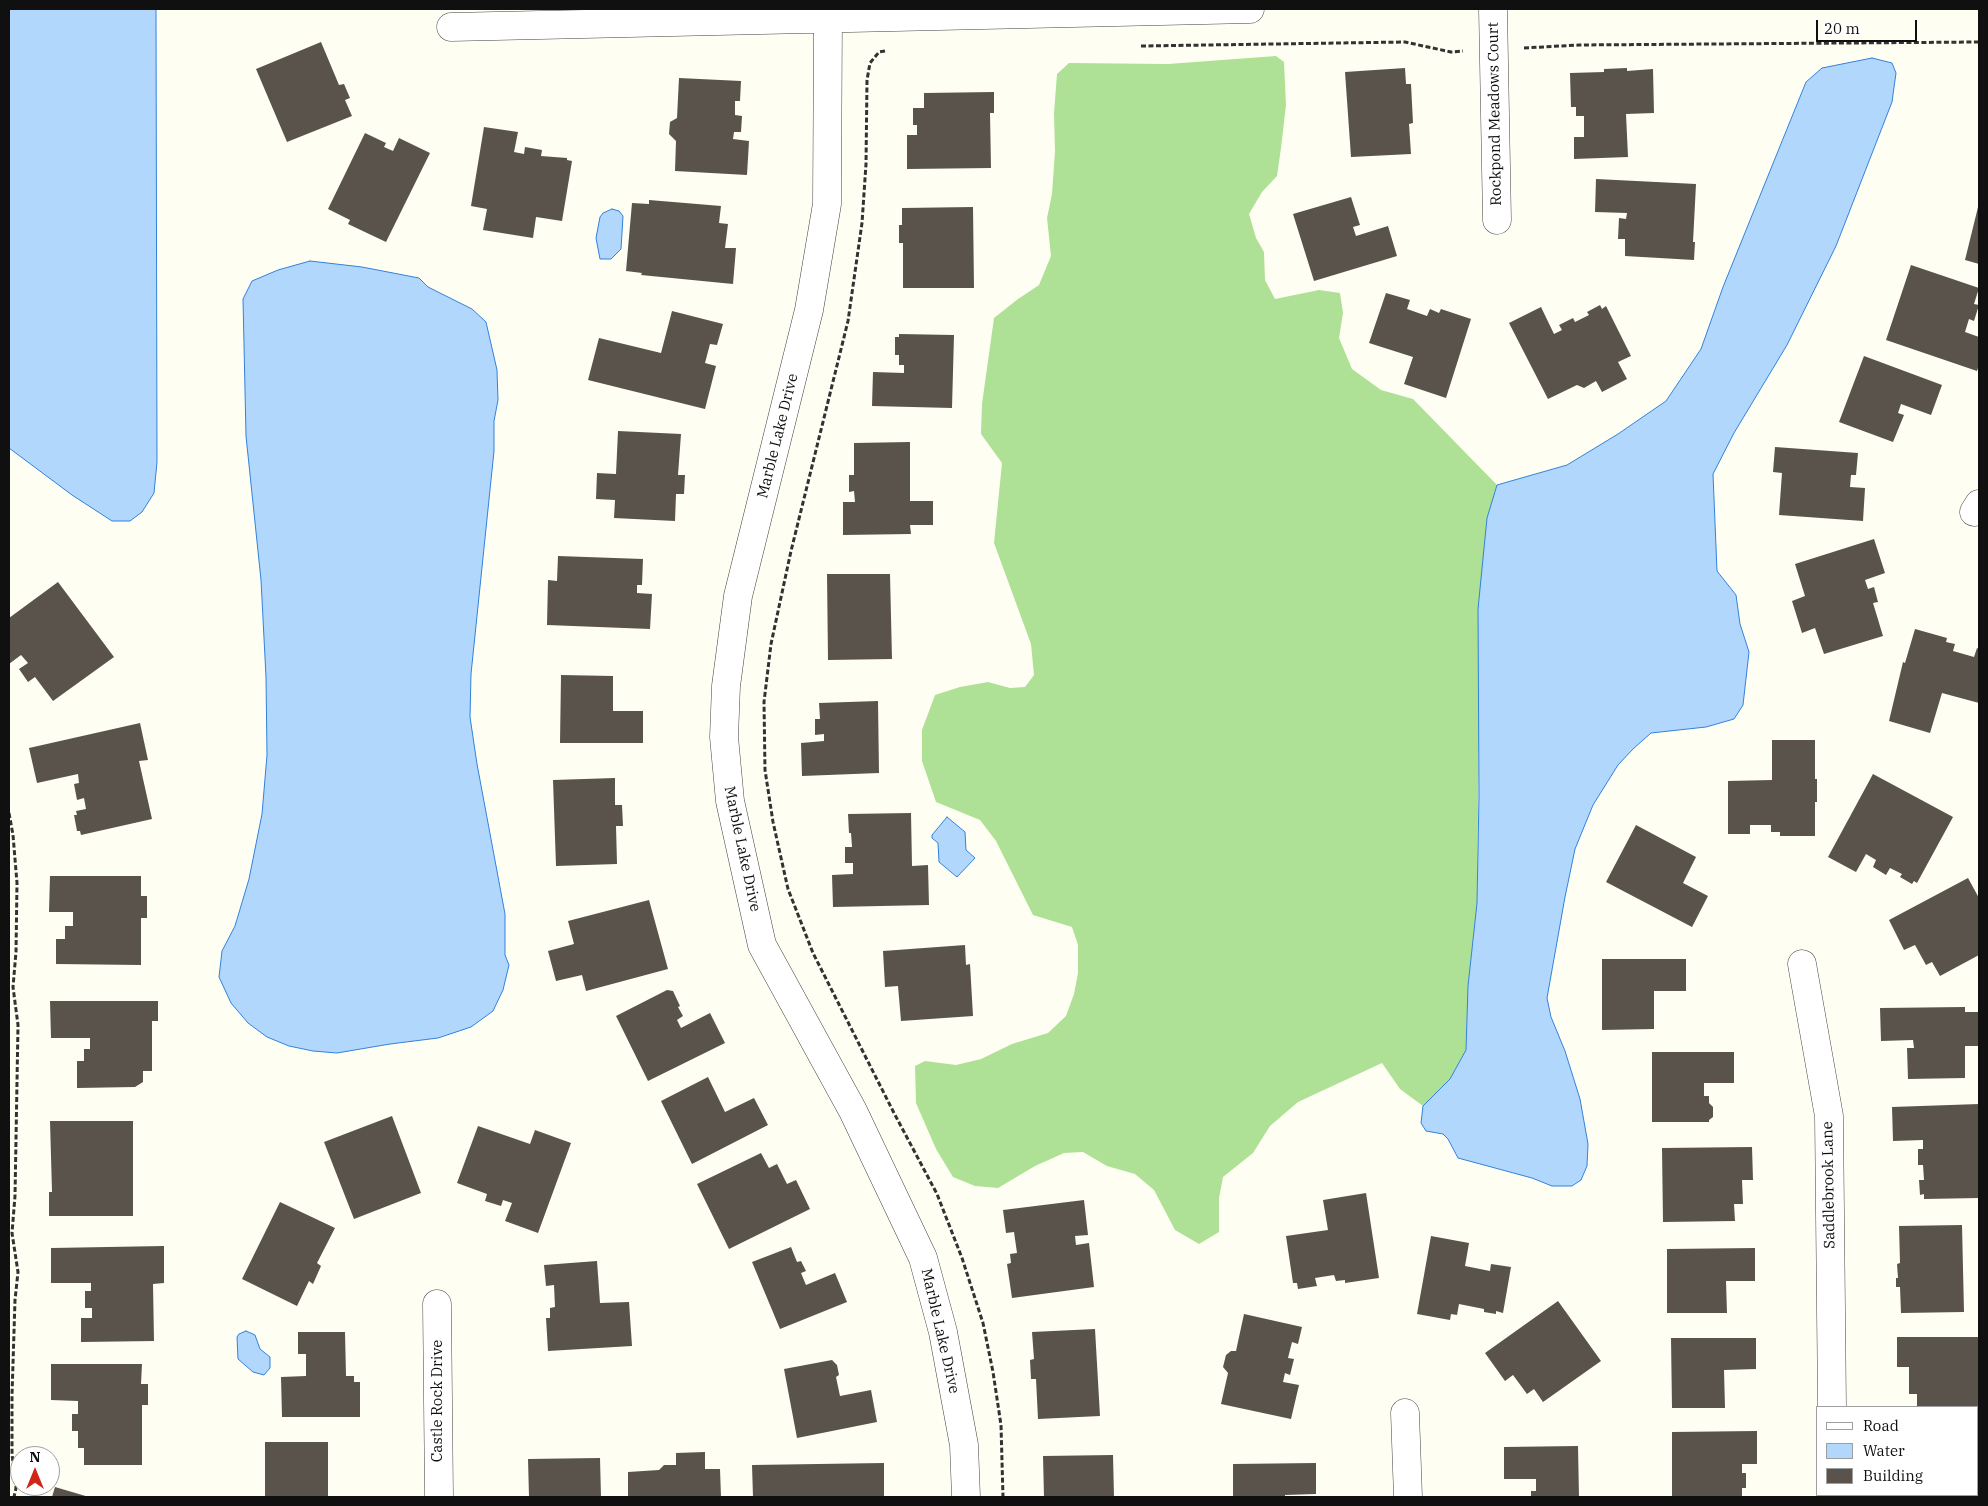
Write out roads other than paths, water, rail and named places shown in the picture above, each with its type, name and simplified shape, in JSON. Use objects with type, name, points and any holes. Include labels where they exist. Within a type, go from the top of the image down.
[{"type":"street","points":[[450,27],[1250,9]]},
{"type":"street","name":"Rockpond Meadows Court","points":[[1493,9],[1497,220]]},
{"type":"street","name":"Marble Lake Drive","points":[[828,17],[827,204],[809,310],[738,596],[726,686],[724,737],[729,792],[762,945],[853,1111],[923,1258],[943,1332],[964,1444],[966,1497]]},
{"type":"street","name":"Saddlebrook Lane","points":[[1802,964],[1829,1116],[1832,1406]]},
{"type":"street","name":"Castle Rock Drive","points":[[437,1304],[439,1497]]},
{"type":"street","points":[[1405,1413],[1408,1497]]},
{"type":"water","points":[[9,9],[156,9],[157,462],[154,493],[142,512],[130,521],[112,521],[72,495],[9,448]]},
{"type":"water","points":[[1872,58],[1892,63],[1896,73],[1892,102],[1836,246],[1787,345],[1734,433],[1713,474],[1717,571],[1736,595],[1740,624],[1749,652],[1743,705],[1734,719],[1706,727],[1651,733],[1618,765],[1593,805],[1575,849],[1547,998],[1551,1017],[1565,1051],[1580,1099],[1588,1144],[1587,1166],[1581,1180],[1572,1186],[1552,1186],[1532,1178],[1458,1158],[1448,1139],[1443,1134],[1426,1131],[1421,1123],[1423,1106],[1450,1079],[1466,1050],[1468,986],[1477,903],[1479,797],[1478,609],[1487,518],[1497,485],[1567,465],[1618,434],[1666,401],[1701,349],[1723,287],[1806,82],[1822,68]]},
{"type":"water","points":[[612,209],[619,211],[623,216],[621,249],[611,259],[600,259],[596,238],[600,217],[603,213]]},
{"type":"water","points":[[310,261],[362,267],[419,278],[428,287],[472,309],[486,322],[497,370],[498,400],[494,421],[494,451],[471,674],[470,717],[505,914],[505,955],[509,965],[503,990],[493,1011],[471,1027],[438,1038],[337,1053],[289,1046],[267,1037],[248,1023],[231,1003],[219,977],[222,951],[235,926],[249,879],[262,814],[267,755],[266,677],[261,580],[246,436],[243,299],[252,281],[278,270]]},
{"type":"water","points":[[947,817],[965,832],[966,850],[975,858],[957,877],[939,862],[938,843],[932,838],[932,835]]},
{"type":"water","points":[[246,1331],[255,1335],[260,1349],[270,1357],[270,1368],[264,1375],[253,1372],[238,1359],[237,1337]]}]
